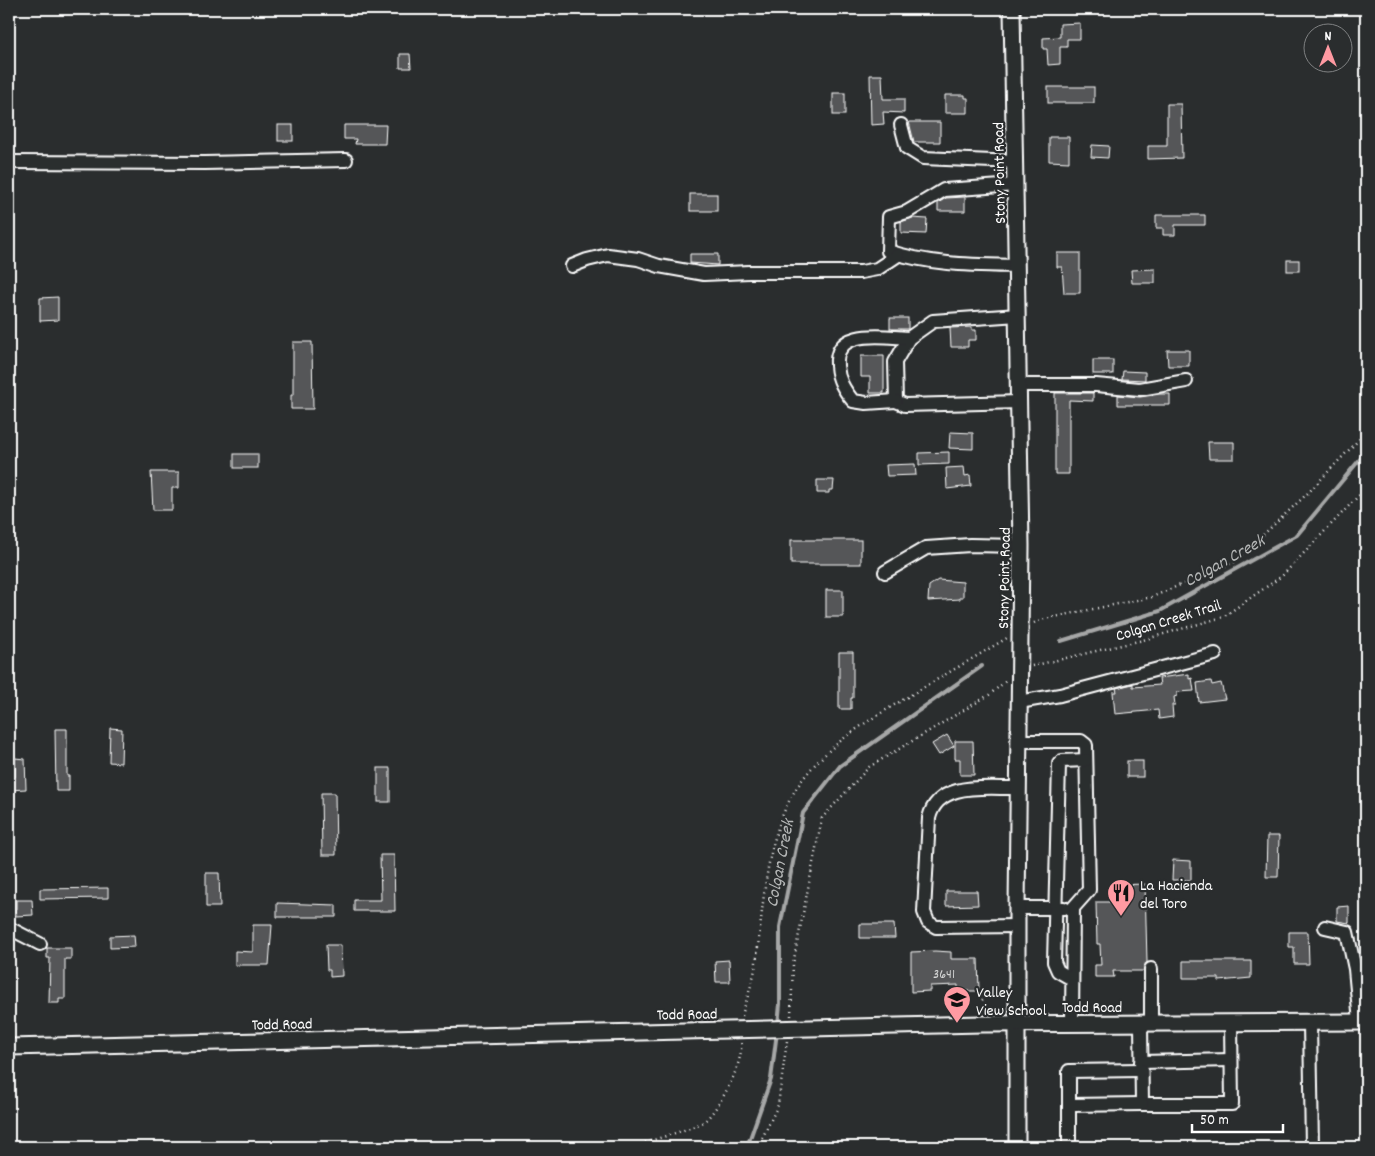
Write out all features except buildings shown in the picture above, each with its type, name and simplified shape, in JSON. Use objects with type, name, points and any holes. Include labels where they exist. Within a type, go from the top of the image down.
[{"type":"main road","name":"Stony Point Road","points":[[1012,9],[1021,546],[1016,1024],[1017,1147]]},
{"type":"main road","name":"Todd Road","points":[[9,1047],[789,1028],[1016,1024],[1363,1022]]},
{"type":"lane","points":[[901,125],[907,148],[923,158],[1015,162]]},
{"type":"lane","points":[[9,162],[205,163],[346,160]]},
{"type":"lane","points":[[1016,185],[944,190],[907,212],[889,217],[888,251],[924,261],[970,265],[1017,266]]},
{"type":"lane","points":[[572,266],[608,255],[638,258],[659,266],[704,274],[861,272],[877,269],[898,255]]},
{"type":"lane","points":[[896,401],[895,362],[909,338],[932,321],[1018,315]]},
{"type":"lane","points":[[909,338],[872,336],[847,340],[841,347],[837,361],[838,378],[853,401],[866,403],[896,401],[905,406],[1020,402]]},
{"type":"lane","points":[[1019,385],[1096,384],[1140,389],[1186,381]]},
{"type":"lane","points":[[885,572],[926,548],[970,545],[1021,546]]},
{"type":"lane","points":[[1020,702],[1060,695],[1214,654]]},
{"type":"lane","points":[[1019,741],[1081,741],[1086,745],[1089,890],[1073,908],[1072,1024]]},
{"type":"lane","points":[[1072,979],[1058,970],[1054,962],[1059,764],[1062,761],[1086,760]]},
{"type":"lane","points":[[1017,926],[936,927],[928,922],[924,912],[928,818],[932,805],[941,796],[958,790],[1018,788]]},
{"type":"lane","points":[[1017,908],[1073,908]]},
{"type":"lane","points":[[1325,927],[1347,932],[1363,1022]]},
{"type":"lane","points":[[9,928],[40,944]]},
{"type":"lane","points":[[1142,1104],[1141,1066],[1151,969]]},
{"type":"lane","points":[[1069,1105],[1232,1104],[1231,1023]]},
{"type":"lane","points":[[1310,1023],[1312,1147]]},
{"type":"lane","points":[[1070,1147],[1069,1071],[1230,1060]]},
{"type":"path","points":[[631,1147],[704,1122],[735,1078],[746,1030],[746,997],[755,969],[761,915],[772,847],[794,792],[813,766],[848,734],[1040,620],[1152,596],[1234,562],[1308,493],[1366,432]]},
{"type":"path","name":"Colgan Creek Trail","points":[[1020,669],[1143,640],[1224,617],[1282,576],[1366,488]]},
{"type":"path","points":[[758,1147],[778,1105],[789,1028],[793,964],[822,818],[869,767],[988,695],[1020,669]]},
{"type":"path","points":[[982,1000],[992,991]]},
{"type":"waterway","name":"Colgan Creek","points":[[1061,641],[1160,611],[1297,535],[1366,452]]},
{"type":"waterway","name":"Colgan Creek","points":[[778,1025],[780,1004],[780,927],[803,813],[840,766],[982,666]]},
{"type":"waterway","name":"Colgan Creek","points":[[747,1147],[771,1079],[777,1032]]},
{"type":"place","name":"La Hacienda del Toro","points":[[1121,917]]},
{"type":"place","name":"Valley View School","points":[[957,1024]]}]
